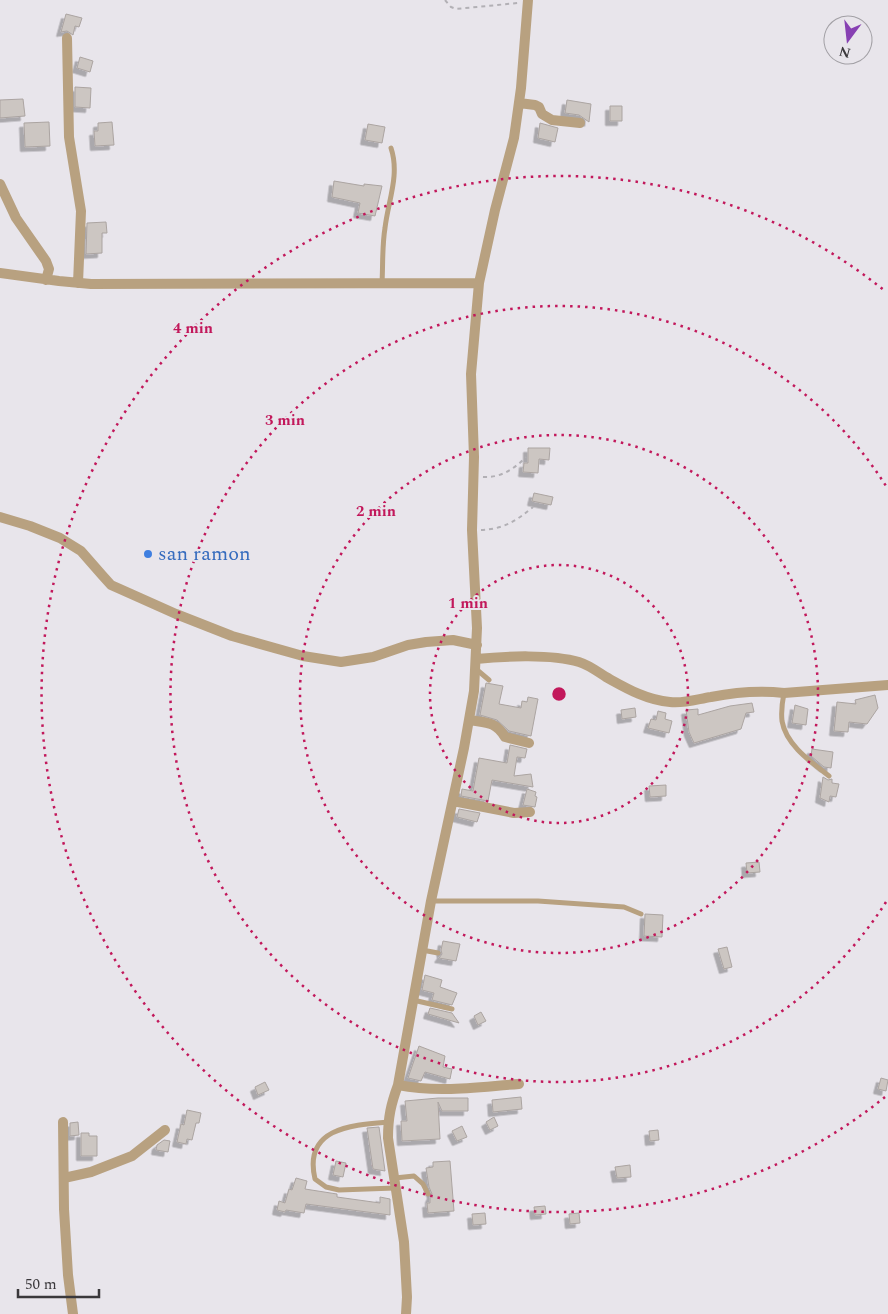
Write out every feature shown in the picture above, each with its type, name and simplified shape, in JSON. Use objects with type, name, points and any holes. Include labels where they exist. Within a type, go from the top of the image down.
[{"type":"street","points":[[406,1314],[404,1242],[388,1138],[389,1111],[398,1085],[431,901],[469,720],[476,664],[477,645],[472,530],[471,374],[479,283],[495,210],[514,138],[519,103],[527,1]]},
{"type":"street","points":[[67,38],[69,137],[81,211],[78,283]]},
{"type":"street","points":[[519,103],[535,105],[542,114],[552,120],[580,123]]},
{"type":"street","points":[[0,184],[16,218],[46,261],[49,269],[46,280]]},
{"type":"street","points":[[0,273],[78,283],[479,283]]},
{"type":"street","points":[[0,517],[60,538],[82,551],[111,584],[120,589],[232,636],[303,656],[341,662],[373,657],[408,645],[426,642],[453,640],[477,645]]},
{"type":"street","points":[[476,664],[503,657],[564,659],[581,662],[627,689],[644,696],[670,702],[747,692],[768,691],[784,694],[888,685]]},
{"type":"street","points":[[469,720],[495,725],[500,728],[505,737],[529,743]]},
{"type":"street","points":[[453,801],[514,813],[530,812]]},
{"type":"street","points":[[398,1085],[420,1089],[447,1090],[519,1084]]},
{"type":"street","points":[[63,1122],[64,1209],[73,1314]]},
{"type":"street","points":[[64,1178],[91,1172],[132,1156],[165,1130]]},
{"type":"lane","points":[[382,284],[384,230],[395,174],[395,160],[391,148]]},
{"type":"lane","points":[[476,664],[489,680]]},
{"type":"lane","points":[[784,694],[783,725],[794,746],[829,776]]},
{"type":"lane","points":[[431,901],[538,901],[624,907],[641,914]]},
{"type":"lane","points":[[422,950],[438,953]]},
{"type":"lane","points":[[412,1000],[452,1009]]},
{"type":"lane","points":[[388,1122],[342,1127],[326,1136],[315,1151],[312,1168],[315,1179],[326,1187],[339,1190],[395,1183],[414,1176],[423,1184],[428,1194]]},
{"type":"path","points":[[445,0],[451,7],[456,9],[527,1]]},
{"type":"path","points":[[473,476],[502,475],[513,469],[526,457]]},
{"type":"path","points":[[472,530],[502,528],[511,524],[533,507]]},
{"type":"building","points":[[66,14],[82,18],[79,27],[75,26],[73,35],[67,31],[61,32]]},
{"type":"building","points":[[80,57],[93,61],[90,72],[77,68]]},
{"type":"building","points":[[75,87],[91,88],[90,108],[75,107]]},
{"type":"building","points":[[23,99],[25,116],[0,118],[0,100]]},
{"type":"building","points":[[567,100],[591,104],[589,122],[579,115],[565,113]]},
{"type":"building","points":[[610,106],[622,106],[622,121],[610,121]]},
{"type":"building","points":[[49,122],[50,146],[25,147],[24,123]]},
{"type":"building","points":[[112,122],[114,145],[95,146],[94,131],[98,131],[98,123]]},
{"type":"building","points":[[540,123],[558,128],[555,142],[538,138]]},
{"type":"building","points":[[368,124],[385,127],[382,143],[365,140]]},
{"type":"building","points":[[334,181],[364,186],[364,184],[382,186],[375,216],[358,213],[360,203],[332,197]]},
{"type":"building","points":[[106,222],[107,233],[102,233],[102,253],[86,254],[87,223]]},
{"type":"building","points":[[528,448],[550,448],[549,460],[539,459],[538,473],[523,472],[524,463],[528,463]]},
{"type":"building","points":[[534,493],[553,497],[551,505],[532,501]]},
{"type":"building","points":[[486,683],[503,686],[499,704],[521,708],[522,701],[527,702],[528,697],[538,699],[531,736],[509,731],[497,720],[480,715]]},
{"type":"building","points":[[875,695],[878,708],[867,724],[849,722],[848,732],[834,731],[837,702],[856,704],[855,700]]},
{"type":"building","points":[[752,703],[754,712],[746,713],[741,729],[694,743],[689,732],[686,710],[698,709],[698,715],[730,706]]},
{"type":"building","points":[[795,705],[808,709],[806,725],[792,723]]},
{"type":"building","points":[[635,708],[636,717],[622,719],[621,710]]},
{"type":"building","points":[[658,711],[666,713],[665,719],[672,721],[669,733],[648,728],[651,719],[656,720]]},
{"type":"building","points":[[510,745],[527,749],[525,758],[517,757],[514,776],[531,774],[533,787],[492,780],[488,801],[461,796],[462,789],[473,791],[479,758],[507,763]]},
{"type":"building","points":[[812,749],[833,752],[831,768],[824,767],[811,756]]},
{"type":"building","points":[[823,777],[828,780],[832,779],[832,783],[839,784],[836,797],[830,796],[829,802],[820,798]]},
{"type":"building","points":[[666,785],[666,796],[650,797],[649,786]]},
{"type":"building","points":[[527,789],[536,792],[535,807],[523,805]]},
{"type":"building","points":[[459,809],[480,813],[477,822],[457,817]]},
{"type":"building","points":[[759,862],[760,872],[747,873],[746,863]]},
{"type":"building","points":[[645,914],[663,915],[662,937],[644,936]]},
{"type":"building","points":[[443,941],[460,944],[456,961],[439,958],[442,954]]},
{"type":"building","points":[[727,947],[732,967],[724,969],[718,949]]},
{"type":"building","points":[[425,975],[442,980],[440,987],[457,993],[452,1005],[432,1000],[434,993],[422,990]]},
{"type":"building","points":[[430,1008],[452,1013],[459,1023],[428,1014]]},
{"type":"building","points":[[481,1012],[486,1021],[478,1025],[474,1016]]},
{"type":"building","points":[[419,1046],[445,1056],[443,1067],[452,1069],[450,1079],[425,1072],[421,1081],[408,1078]]},
{"type":"building","points":[[881,1078],[888,1080],[886,1091],[878,1089]]},
{"type":"building","points":[[265,1082],[269,1090],[258,1095],[255,1087]]},
{"type":"building","points":[[521,1097],[522,1109],[493,1112],[492,1100]]},
{"type":"building","points":[[468,1098],[468,1111],[442,1111],[438,1102],[440,1139],[402,1141],[401,1121],[407,1121],[405,1101]]},
{"type":"building","points":[[187,1110],[201,1113],[199,1123],[196,1123],[192,1140],[187,1139],[186,1144],[177,1142],[181,1124],[184,1125]]},
{"type":"building","points":[[494,1117],[498,1126],[490,1130],[486,1122]]},
{"type":"building","points":[[78,1122],[79,1135],[70,1136],[70,1123]]},
{"type":"building","points":[[462,1126],[467,1137],[457,1141],[452,1131]]},
{"type":"building","points":[[379,1127],[385,1171],[373,1169],[367,1128]]},
{"type":"building","points":[[658,1130],[659,1140],[650,1141],[649,1131]]},
{"type":"building","points":[[81,1133],[97,1136],[97,1156],[81,1156]]},
{"type":"building","points":[[164,1140],[170,1141],[168,1152],[156,1150],[157,1145]]},
{"type":"building","points":[[336,1161],[346,1163],[343,1177],[333,1175]]},
{"type":"building","points":[[450,1161],[454,1211],[428,1213],[427,1203],[430,1203],[432,1194],[426,1168],[433,1167],[433,1162]]},
{"type":"building","points":[[630,1165],[631,1177],[617,1178],[615,1167]]},
{"type":"building","points":[[296,1178],[307,1181],[305,1189],[337,1194],[337,1197],[380,1203],[380,1197],[390,1199],[390,1215],[306,1204],[304,1213],[277,1210],[279,1201],[285,1203],[289,1189],[292,1190]]},
{"type":"building","points":[[545,1206],[546,1214],[535,1215],[534,1207]]},
{"type":"building","points":[[485,1213],[486,1224],[473,1225],[472,1214]]},
{"type":"building","points":[[579,1213],[580,1223],[570,1224],[569,1214]]},
{"type":"place","name":"san ramon","points":[[148,554]]}]
